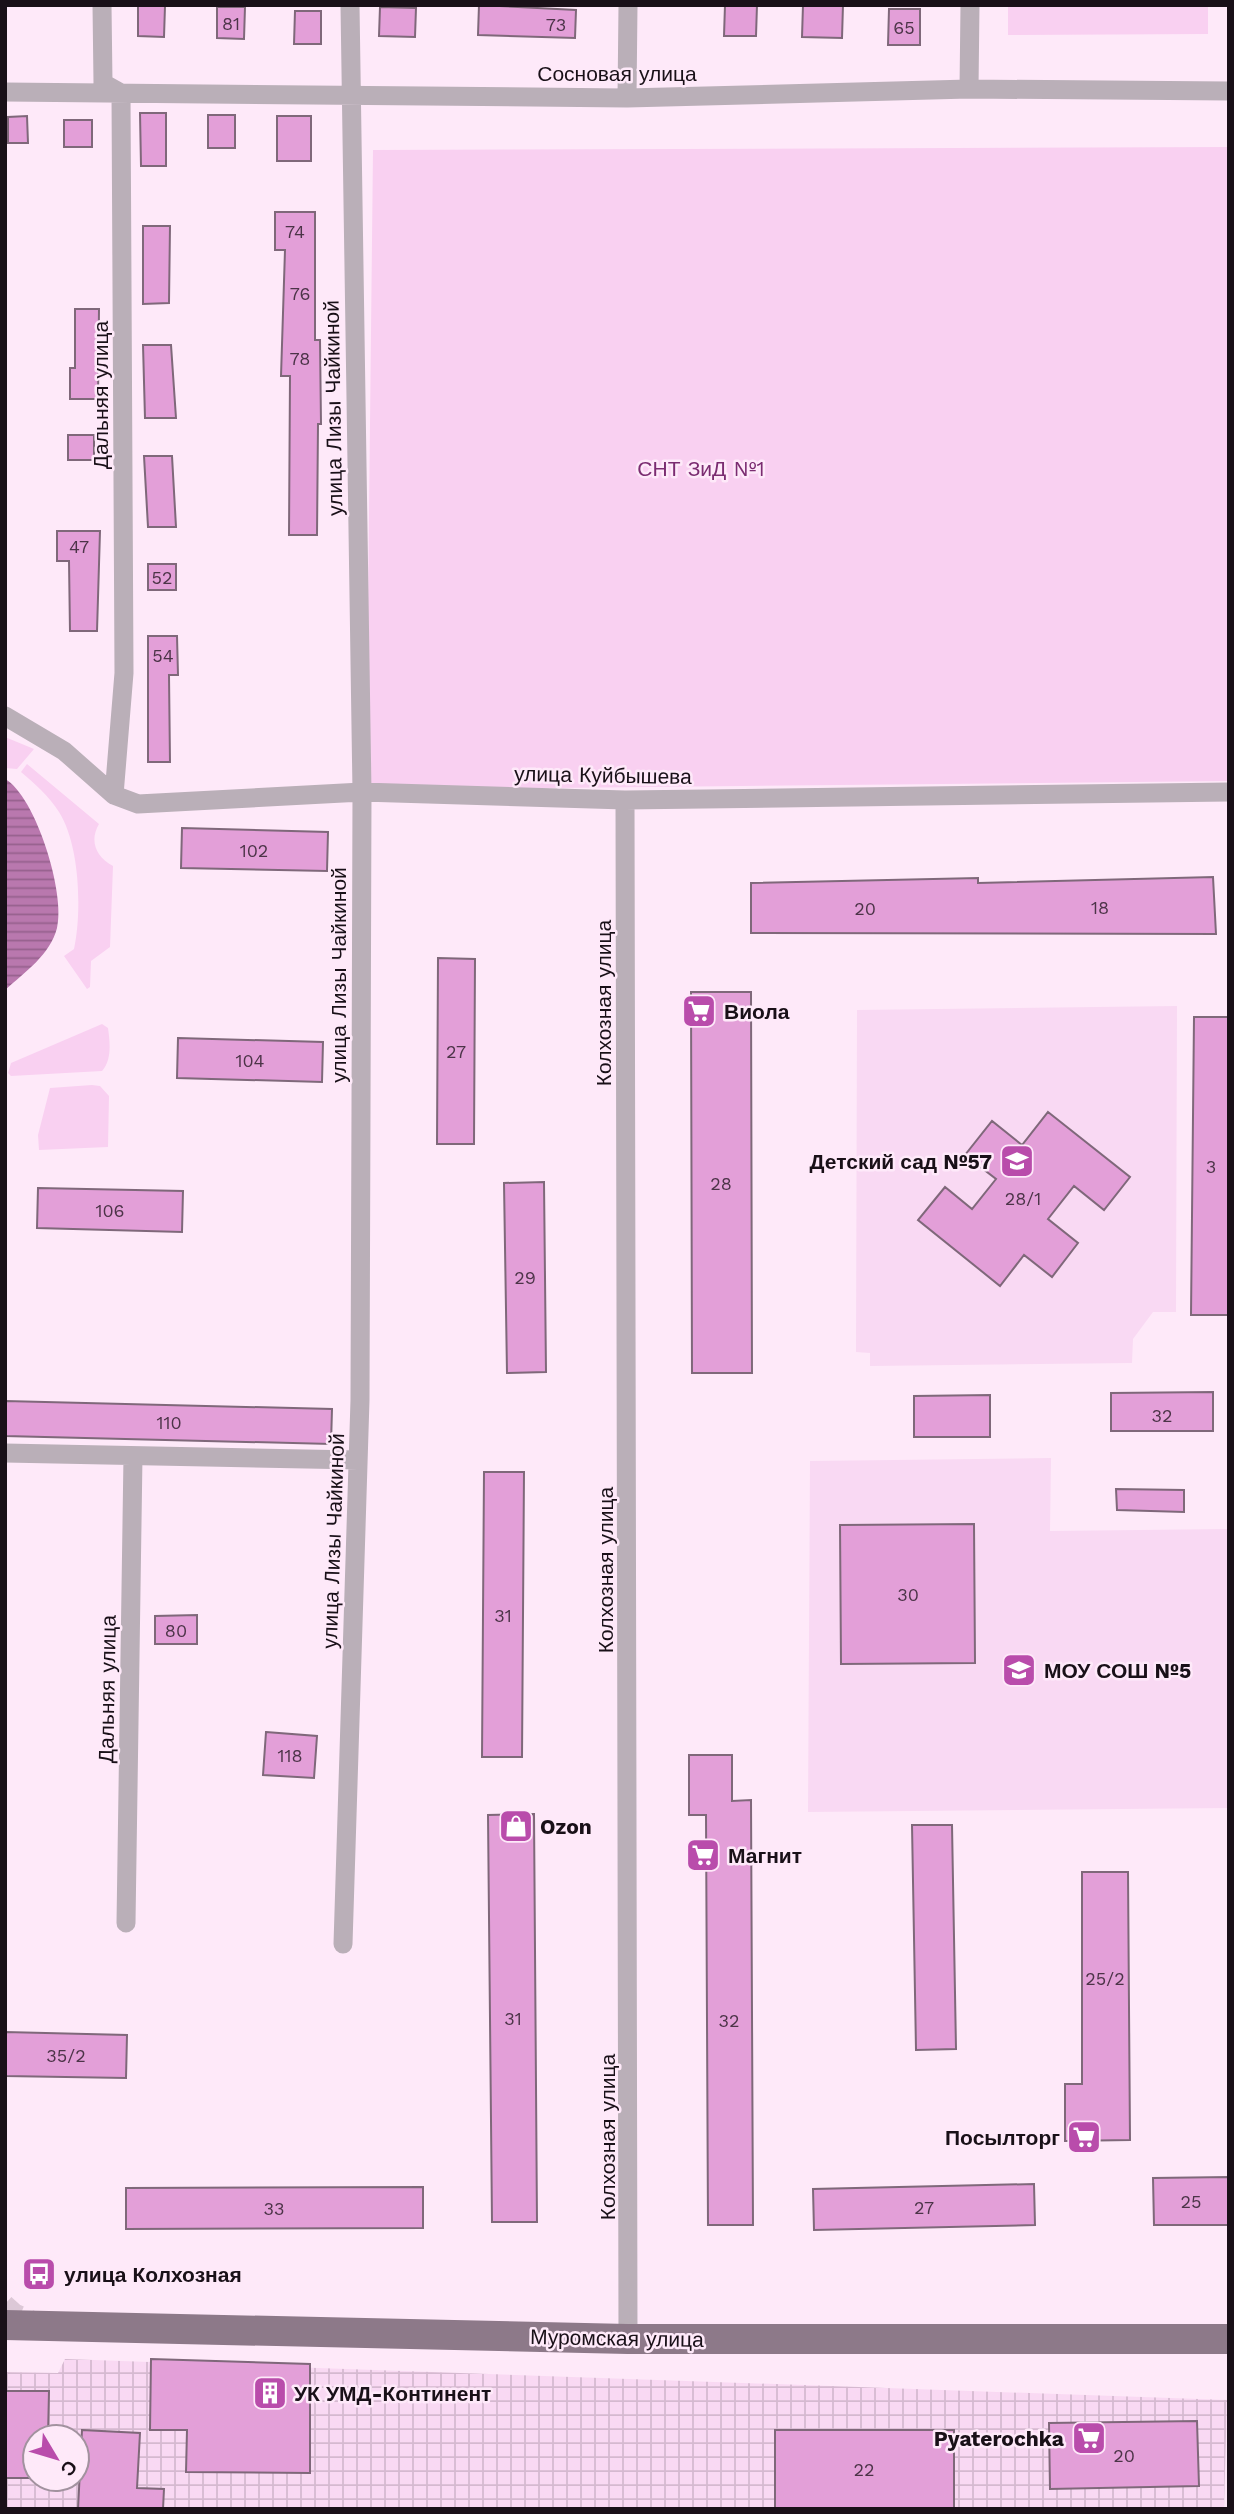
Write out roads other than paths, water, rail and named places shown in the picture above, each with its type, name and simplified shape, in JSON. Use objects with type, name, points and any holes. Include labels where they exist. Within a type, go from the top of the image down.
[{"type":"main road","name":"Муромская улица","points":[[5,2325],[628,2339],[1229,2339]]},
{"type":"street","points":[[102,5],[103,83],[121,93]]},
{"type":"street","name":"улица Лизы Чайкиной","points":[[343,1944],[358,1460],[362,792],[350,5]]},
{"type":"street","points":[[627,98],[628,5]]},
{"type":"street","points":[[969,89],[971,5]]},
{"type":"street","name":"Сосновая улица","points":[[5,92],[351,93],[627,98],[969,89],[1229,91]]},
{"type":"street","name":"Дальняя улица","points":[[114,795],[124,673],[121,93]]},
{"type":"street","name":"улица Куйбышева","points":[[5,716],[64,751],[114,795],[138,804],[362,792],[625,800],[1229,792]]},
{"type":"street","name":"Колхозная улица","points":[[625,800],[628,2339]]},
{"type":"street","points":[[5,1453],[358,1460]]},
{"type":"street","name":"Дальняя улица","points":[[126,1923],[133,1456]]},
{"type":"tunnel","points":[[5,2304],[15,2313],[34,2321]]},
{"type":"place","name":"Виола","points":[[699,1011]]},
{"type":"place","name":"Детский сад №57","points":[[1017,1161]]},
{"type":"place","name":"МОУ СОШ №5","points":[[1019,1670]]},
{"type":"place","name":"Ozon","points":[[516,1826]]},
{"type":"place","name":"Магнит","points":[[703,1855]]},
{"type":"place","name":"Посылторг","points":[[1084,2137]]},
{"type":"place","name":"улица Колхозная","points":[[39,2274]]},
{"type":"place","name":"УК УМД-Континент","points":[[270,2393]]},
{"type":"place","name":"Pyaterochka","points":[[1089,2438]]},
{"type":"park label","name":"СНТ ЗиД №1","points":[[701,468]]}]
